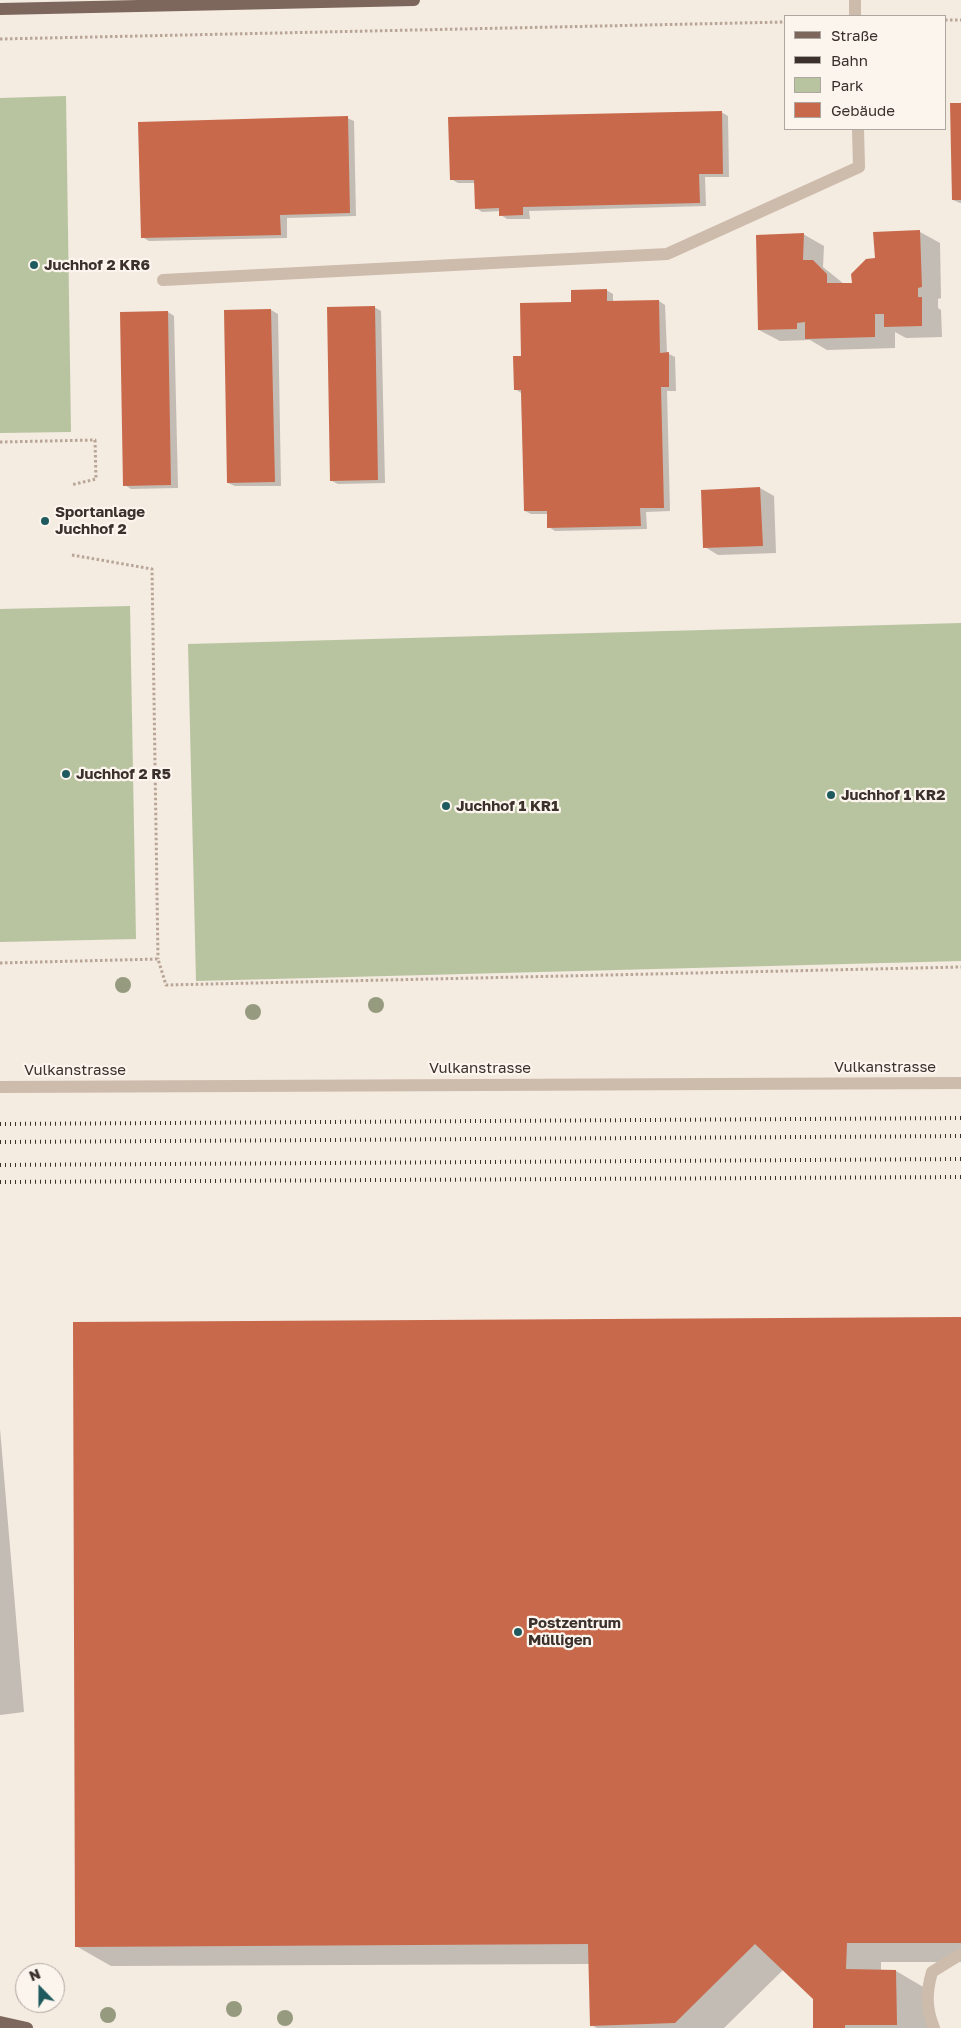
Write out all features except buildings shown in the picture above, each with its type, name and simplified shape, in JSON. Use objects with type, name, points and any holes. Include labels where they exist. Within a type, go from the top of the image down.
[{"type":"main road","points":[[0,9],[414,0]]},
{"type":"main road","points":[[0,2022],[27,2028]]},
{"type":"street","points":[[855,0],[855,15]]},
{"type":"street","points":[[163,280],[668,254],[859,167],[858,130]]},
{"type":"street","name":"Vulkanstrasse","points":[[0,1087],[961,1083]]},
{"type":"street","points":[[934,2028],[929,2016],[926,1993],[932,1972],[961,1954]]},
{"type":"path","points":[[946,20],[961,20]]},
{"type":"path","points":[[0,39],[784,22]]},
{"type":"path","points":[[0,442],[95,440],[96,479],[71,485]]},
{"type":"path","points":[[72,555],[152,569],[158,959],[166,984],[961,967]]},
{"type":"path","points":[[0,962],[158,959]]},
{"type":"green space","name":"Juchhof 2 KR6","points":[[66,96],[71,432],[0,433],[0,98]]},
{"type":"green space","name":"Juchhof 2 R5","points":[[130,606],[136,939],[0,942],[0,609]]},
{"type":"green space","name":"Juchhof 1 KR1","points":[[961,623],[961,961],[196,981],[188,644]]},
{"type":"railway","points":[[0,1124],[961,1118]]},
{"type":"railway","points":[[0,1142],[961,1136]]},
{"type":"railway","points":[[0,1165],[961,1159]]},
{"type":"railway","points":[[0,1182],[961,1177]]},
{"type":"place","name":"Juchhof 2 KR6","points":[[34,265]]},
{"type":"place","name":"Sportanlage Juchhof 2","points":[[45,521]]},
{"type":"place","name":"Juchhof 2 R5","points":[[66,774]]},
{"type":"place","name":"Juchhof 1 KR2","points":[[831,795]]},
{"type":"place","name":"Juchhof 1 KR1","points":[[446,806]]},
{"type":"place","name":"Postzentrum Mülligen","points":[[518,1632]]}]
